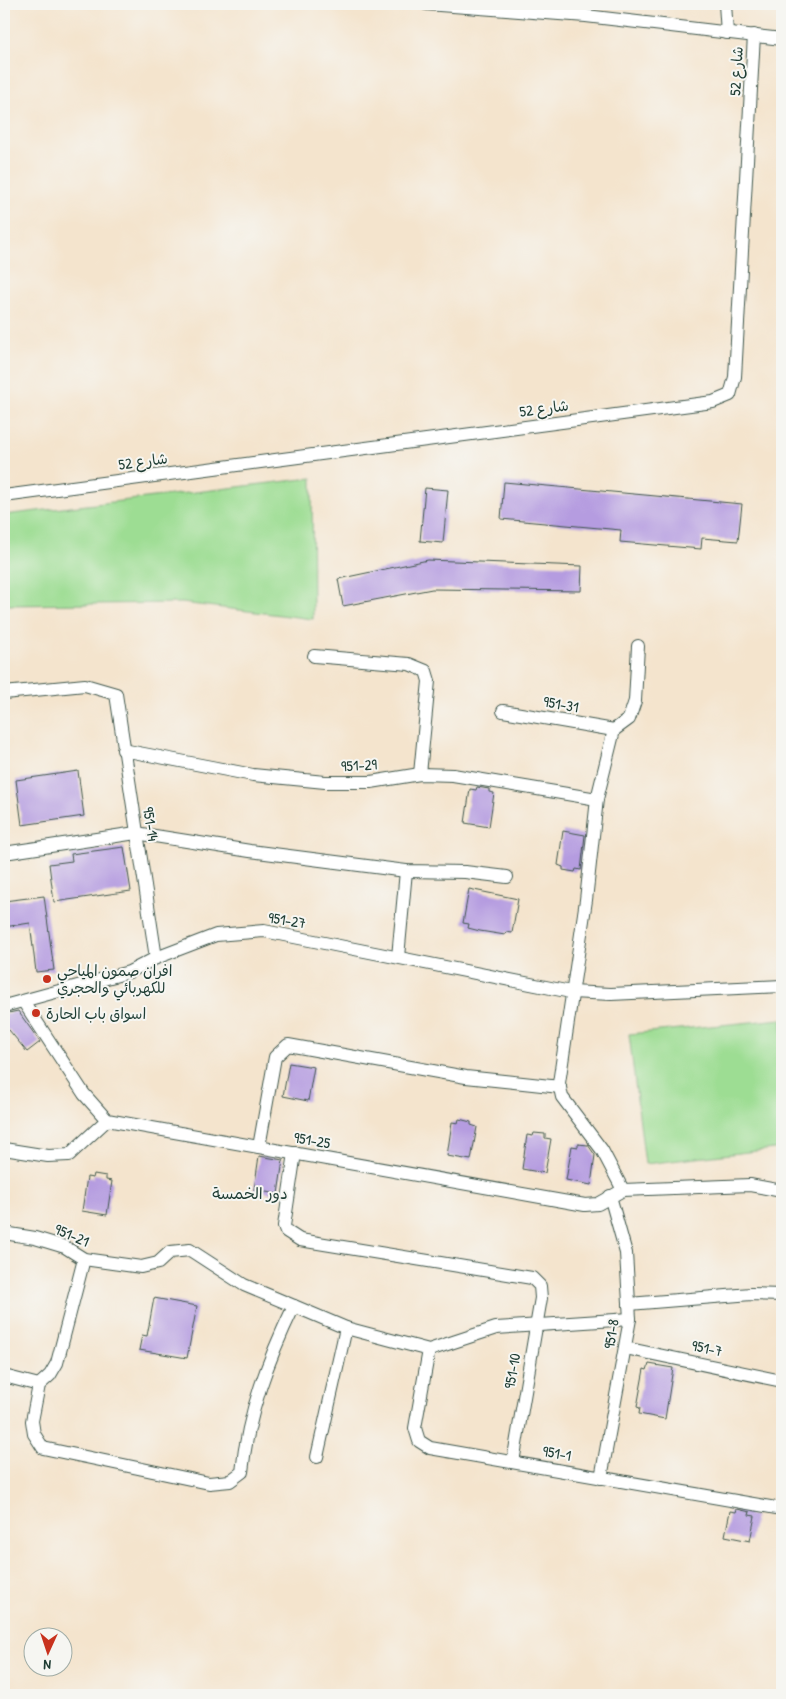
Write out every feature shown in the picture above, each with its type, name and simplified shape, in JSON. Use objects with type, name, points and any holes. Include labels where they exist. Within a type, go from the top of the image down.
[{"type":"street","points":[[426,4],[585,10],[727,33],[782,38]]},
{"type":"street","points":[[725,4],[727,33]]},
{"type":"street","name":"شارع 52","points":[[4,496],[703,403],[730,394],[735,377],[754,35]]},
{"type":"street","points":[[638,646],[635,701],[629,719],[614,730],[597,799],[586,900],[560,1087],[562,1097],[602,1150],[623,1190],[750,1184],[782,1191]]},
{"type":"street","points":[[314,656],[409,664],[426,672],[430,681],[420,774]]},
{"type":"street","name":"951-14","points":[[4,693],[85,685],[116,694],[156,958]]},
{"type":"street","name":"951-31","points":[[503,710],[614,730]]},
{"type":"street","name":"951-29","points":[[123,750],[244,774],[325,782],[371,782],[420,774],[453,775],[597,799]]},
{"type":"street","points":[[4,853],[136,833],[250,851],[406,871],[465,872],[507,877]]},
{"type":"street","points":[[398,957],[406,871]]},
{"type":"street","name":"951-27","points":[[4,1006],[129,972],[156,958],[216,935],[264,931],[572,992],[610,994],[782,986]]},
{"type":"street","points":[[4,1149],[48,1156],[69,1155],[107,1120],[84,1094],[22,1001]]},
{"type":"street","points":[[259,1147],[275,1057],[288,1046],[466,1078],[560,1087]]},
{"type":"street","name":"951-25","points":[[107,1120],[586,1205],[598,1204],[623,1190]]},
{"type":"street","name":"951-10","points":[[295,1153],[284,1226],[286,1232],[300,1240],[532,1278],[540,1286],[541,1298],[513,1462]]},
{"type":"street","name":"951-8","points":[[601,1478],[630,1320],[626,1253],[610,1196]]},
{"type":"street","name":"951-21","points":[[4,1232],[65,1247],[84,1259],[141,1267],[158,1263],[170,1252],[190,1250],[244,1285],[294,1306]]},
{"type":"street","points":[[84,1259],[56,1363],[50,1375],[39,1385],[32,1421],[34,1434],[43,1448],[209,1483],[230,1481],[242,1472],[246,1437],[269,1359],[294,1306],[346,1328],[429,1350],[496,1328],[630,1320]]},
{"type":"street","points":[[629,1304],[751,1294],[782,1295]]},
{"type":"street","points":[[317,1458],[346,1328]]},
{"type":"street","name":"951-7","points":[[625,1348],[782,1380]]},
{"type":"street","name":"951-1","points":[[429,1350],[415,1428],[418,1441],[430,1448],[782,1509]]},
{"type":"street","points":[[4,1376],[39,1385]]},
{"type":"green space","points":[[312,478],[313,619],[182,603],[4,605],[4,515]]},
{"type":"green space","points":[[782,1019],[782,1148],[645,1164],[629,1034]]},
{"type":"building","points":[[504,482],[742,504],[738,541],[702,538],[701,549],[620,542],[621,530],[501,519]]},
{"type":"building","points":[[425,488],[448,490],[443,543],[420,541]]},
{"type":"building","points":[[428,560],[582,566],[581,591],[432,589],[343,606],[338,579]]},
{"type":"building","points":[[78,771],[84,816],[22,825],[16,780]]},
{"type":"building","points":[[477,787],[489,789],[489,792],[494,793],[489,827],[465,823],[470,789],[476,790]]},
{"type":"building","points":[[563,831],[585,835],[581,870],[576,869],[575,872],[563,870],[563,867],[558,865]]},
{"type":"building","points":[[124,847],[131,891],[54,902],[49,864],[72,861],[71,854]]},
{"type":"building","points":[[469,889],[518,899],[512,933],[506,932],[505,935],[480,931],[468,928],[469,924],[463,923]]},
{"type":"building","points":[[44,896],[54,970],[36,972],[30,923],[4,927],[4,901]]},
{"type":"building","points":[[18,1011],[40,1042],[27,1052],[9,1030],[4,1031],[4,1014]]},
{"type":"building","points":[[289,1063],[314,1067],[308,1101],[283,1096]]},
{"type":"building","points":[[459,1119],[471,1122],[471,1125],[477,1127],[471,1160],[447,1156],[452,1122],[458,1123]]},
{"type":"building","points":[[534,1133],[545,1134],[545,1138],[551,1139],[545,1173],[522,1169],[527,1135],[533,1136]]},
{"type":"building","points":[[578,1144],[588,1145],[595,1155],[591,1185],[566,1180],[572,1146],[578,1147]]},
{"type":"building","points":[[259,1156],[283,1160],[278,1194],[254,1190]]},
{"type":"building","points":[[94,1174],[106,1176],[106,1180],[112,1181],[107,1215],[82,1211],[87,1177],[93,1178]]},
{"type":"building","points":[[154,1298],[197,1306],[187,1358],[139,1350],[142,1335],[147,1336]]},
{"type":"building","points":[[649,1364],[673,1368],[665,1419],[639,1414],[640,1408],[637,1407],[644,1369],[647,1370]]},
{"type":"building","points":[[737,1509],[750,1512],[749,1515],[755,1516],[750,1541],[725,1536],[730,1511],[736,1512]]},
{"type":"place","name":"افران صمون المياحي للكهربائي والحجري","points":[[47,979]]},
{"type":"place","name":"اسواق باب الحارة","points":[[36,1013]]},
{"type":"district","name":"دور الخمسة","points":[[250,1193]]}]
